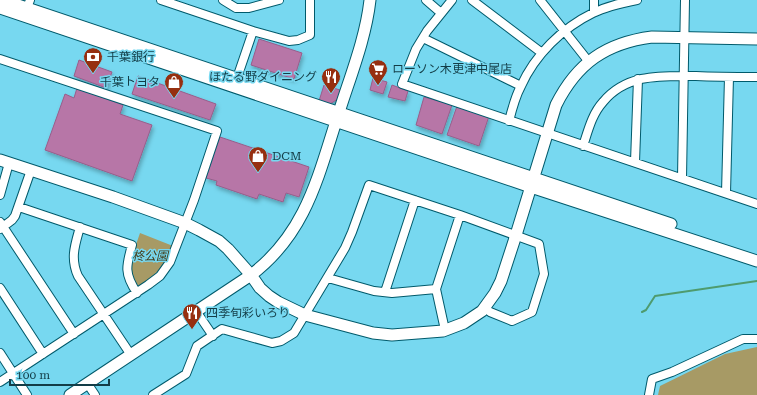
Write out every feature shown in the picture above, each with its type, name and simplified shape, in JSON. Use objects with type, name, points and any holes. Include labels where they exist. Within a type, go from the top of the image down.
[{"type":"street","points":[[3,0],[29,4],[237,78],[337,117]]},
{"type":"street","points":[[161,0],[253,31],[288,41],[298,40],[310,34],[310,0]]},
{"type":"street","points":[[223,0],[236,8],[249,8],[265,2],[278,0]]},
{"type":"street","points":[[70,395],[251,275],[262,267],[278,251],[296,227],[306,209],[317,181],[363,35],[370,0]]},
{"type":"street","points":[[426,0],[441,13]]},
{"type":"street","points":[[452,0],[416,49],[402,84],[757,204]]},
{"type":"street","points":[[472,0],[542,53]]},
{"type":"street","points":[[540,0],[589,62]]},
{"type":"street","points":[[594,0],[594,12]]},
{"type":"street","points":[[509,121],[520,86],[533,65],[542,53],[565,31],[594,12],[618,4],[637,0]]},
{"type":"street","points":[[682,178],[685,0]]},
{"type":"street","points":[[0,8],[533,182],[757,253]]},
{"type":"street","points":[[237,78],[253,31]]},
{"type":"street","points":[[0,194],[5,161],[185,223],[219,241],[251,275],[260,288],[269,296],[278,302],[305,314],[373,333],[392,335],[445,330],[464,324],[475,316],[484,307],[501,281],[556,105],[566,85],[576,74],[604,51],[636,39],[652,37],[757,39]]},
{"type":"street","points":[[423,38],[520,86]]},
{"type":"street","points":[[0,59],[217,131],[194,200],[170,262],[155,281],[0,382]]},
{"type":"street","points":[[583,146],[591,121],[602,102],[618,88],[638,79],[659,76],[757,77]]},
{"type":"street","points":[[726,193],[729,77]]},
{"type":"street","points":[[635,162],[638,79]]},
{"type":"street","points":[[31,170],[19,207],[12,220],[1,226],[74,334]]},
{"type":"street","points":[[533,182],[757,261]]},
{"type":"street","points":[[153,395],[186,374],[197,346],[222,329],[272,343],[281,341],[294,333],[328,278],[352,232],[370,185],[460,215],[539,244],[544,274],[532,312],[512,321],[490,312],[484,307]]},
{"type":"street","points":[[385,292],[415,200]]},
{"type":"street","points":[[19,207],[132,245],[127,269],[129,281],[137,293]]},
{"type":"street","points":[[445,330],[436,289],[460,215]]},
{"type":"street","points":[[80,227],[73,252],[75,270],[131,355]]},
{"type":"street","points":[[328,278],[374,291],[392,293],[436,289]]},
{"type":"street","points":[[0,288],[43,354]]},
{"type":"street","points":[[196,312],[213,336]]},
{"type":"street","points":[[648,395],[652,379],[672,372],[743,339],[757,339]]},
{"type":"street","points":[[0,353],[27,395]]},
{"type":"street","points":[[87,383],[95,395]]},
{"type":"green space","name":"柊公園","points":[[140,233],[173,246],[160,269],[139,286],[134,280],[131,267],[133,253]]},
{"type":"green space","points":[[757,347],[757,395],[658,395],[660,386],[725,354]]},
{"type":"building","points":[[259,39],[302,53],[294,79],[251,65]]},
{"type":"building","name":"千葉銀行","points":[[79,60],[112,72],[106,88],[74,76]]},
{"type":"building","name":"千葉トヨタ","points":[[138,76],[216,104],[210,120],[132,94]]},
{"type":"building","name":"ローソン木更津中尾店","points":[[373,78],[387,82],[383,94],[370,90]]},
{"type":"building","name":"ほたる野ダイニング","points":[[324,85],[343,91],[341,97],[330,104],[319,101]]},
{"type":"building","points":[[392,85],[408,91],[405,101],[388,97]]},
{"type":"building","points":[[77,88],[123,105],[120,114],[152,125],[132,181],[45,150],[65,94],[74,98]]},
{"type":"building","points":[[424,97],[452,105],[442,134],[416,125]]},
{"type":"building","points":[[457,106],[489,116],[479,146],[447,135]]},
{"type":"building","name":"DCM","points":[[220,137],[309,167],[299,197],[286,193],[283,202],[259,194],[257,199],[216,185],[217,181],[206,178]]},
{"type":"waterway","points":[[642,312],[646,310],[655,296],[757,281]]},
{"type":"place","name":"千葉銀行","points":[[93,74]]},
{"type":"place","name":"ローソン木更津中尾店","points":[[378,86]]},
{"type":"place","name":"ほたる野ダイニング","points":[[331,94]]},
{"type":"place","name":"千葉トヨタ","points":[[174,99]]},
{"type":"place","name":"DCM","points":[[258,173]]},
{"type":"place","name":"四季旬彩いろり","points":[[192,330]]}]
